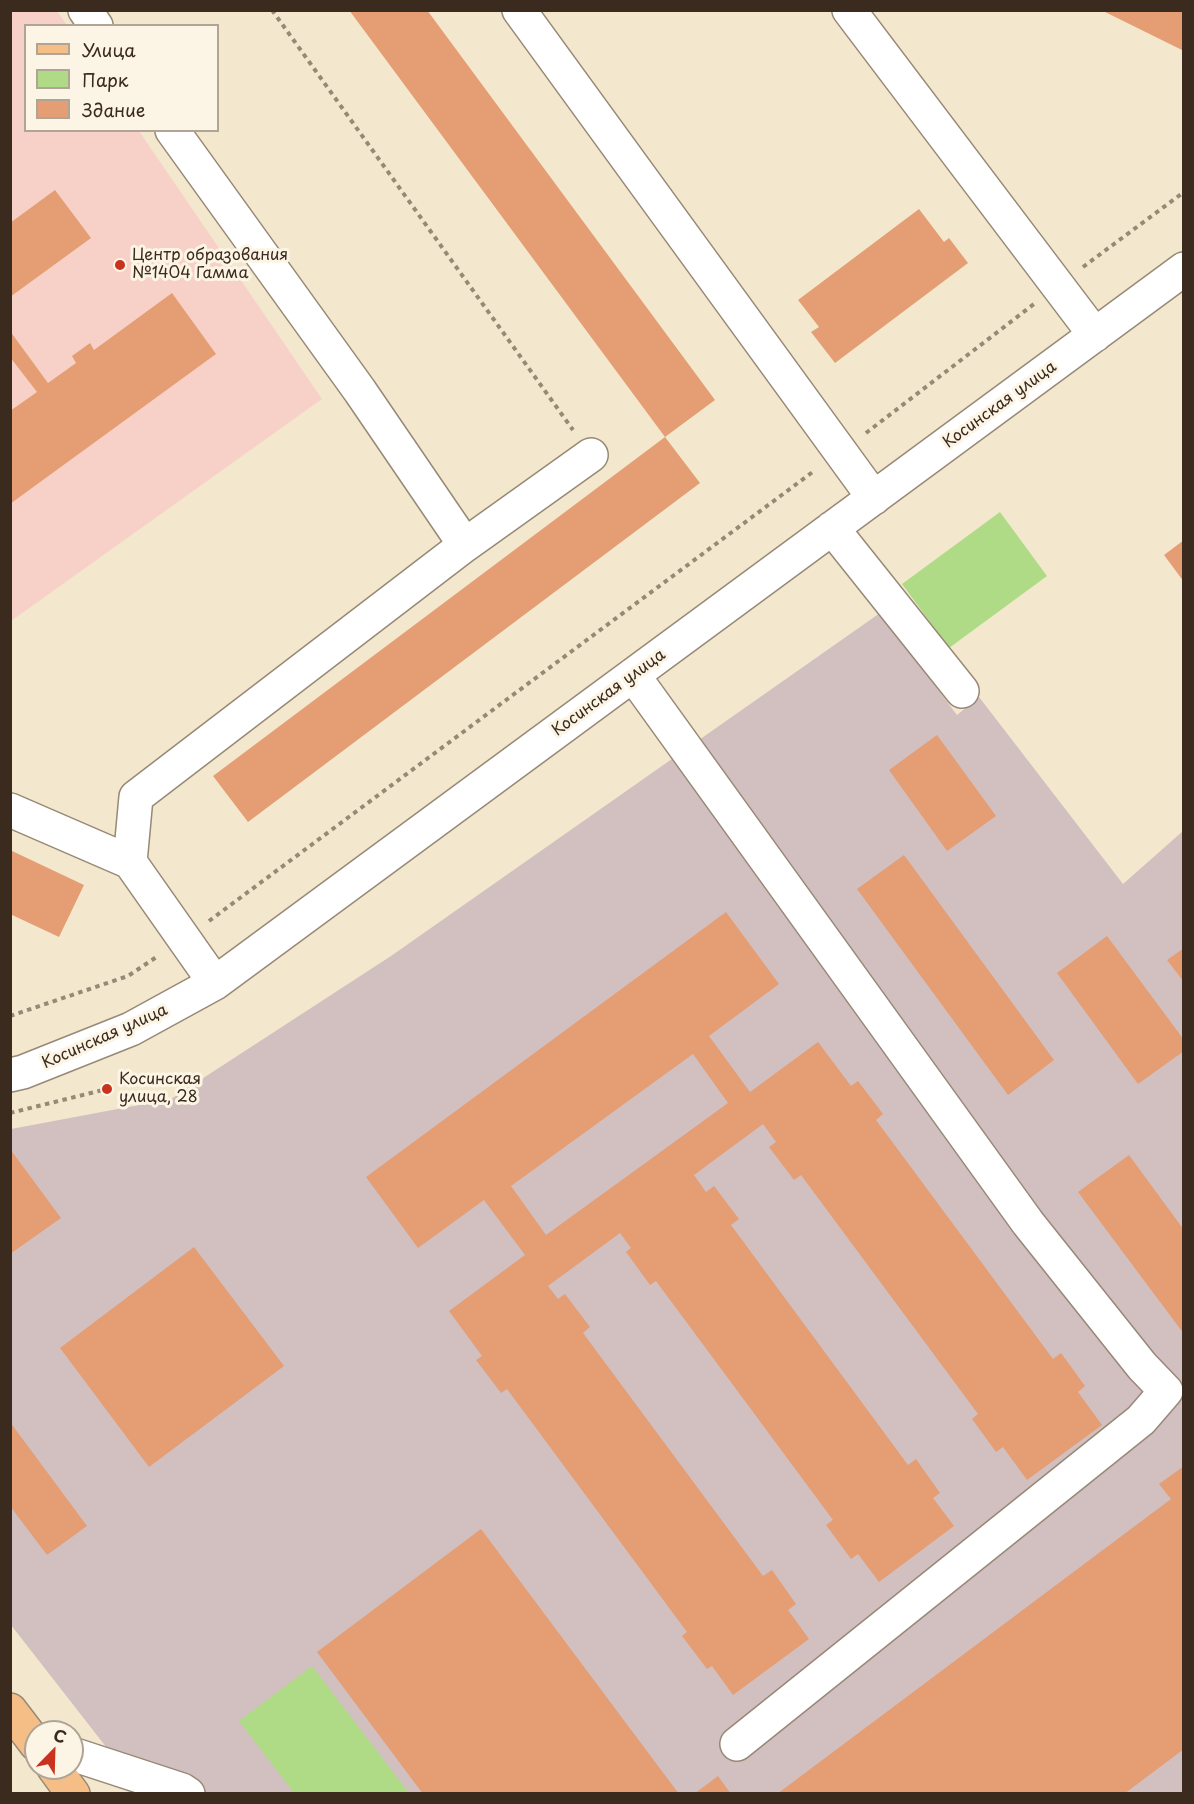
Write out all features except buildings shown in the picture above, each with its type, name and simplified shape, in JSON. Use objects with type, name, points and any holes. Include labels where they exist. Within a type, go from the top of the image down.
[{"type":"main road","points":[[10,1710],[24,1728]]},
{"type":"main road","points":[[63,1780],[74,1794]]},
{"type":"street","points":[[85,10],[95,24]]},
{"type":"street","points":[[519,10],[874,498]]},
{"type":"street","points":[[849,10],[1095,335]]},
{"type":"street","points":[[173,132],[360,391],[465,545]]},
{"type":"street","name":"Косинская улица","points":[[10,1075],[23,1072],[131,1029],[215,983],[1184,269]]},
{"type":"street","points":[[130,862],[136,797],[465,545],[591,455]]},
{"type":"street","points":[[832,528],[962,691]]},
{"type":"street","points":[[633,675],[1028,1223],[1142,1366],[1175,1384],[1141,1420],[737,1744]]},
{"type":"street","points":[[10,810],[130,862],[215,983]]},
{"type":"street","points":[[84,1758],[182,1790],[188,1794]]},
{"type":"path","points":[[272,10],[591,455]]},
{"type":"path","points":[[10,1016],[128,975],[185,939],[840,452],[1184,192]]},
{"type":"path","points":[[10,1113],[107,1089]]},
{"type":"shaded area","name":"Центр образования №1404 Гамма","points":[[11,11],[57,11],[66,24],[24,24],[24,132],[140,132],[322,399],[11,621]]},
{"type":"shaded area","points":[[880,613],[957,715],[979,697],[1123,884],[1183,831],[1183,1793],[142,1793],[11,1625],[11,1129],[171,1099],[391,956]]},
{"type":"green space","points":[[1000,512],[1047,576],[949,648],[902,584]]},
{"type":"green space","points":[[312,1666],[409,1793],[294,1793],[239,1721]]},
{"type":"place","name":"Центр образования №1404 Гамма","points":[[120,265]]},
{"type":"place","name":"Косинская улица, 28","points":[[107,1089]]}]
